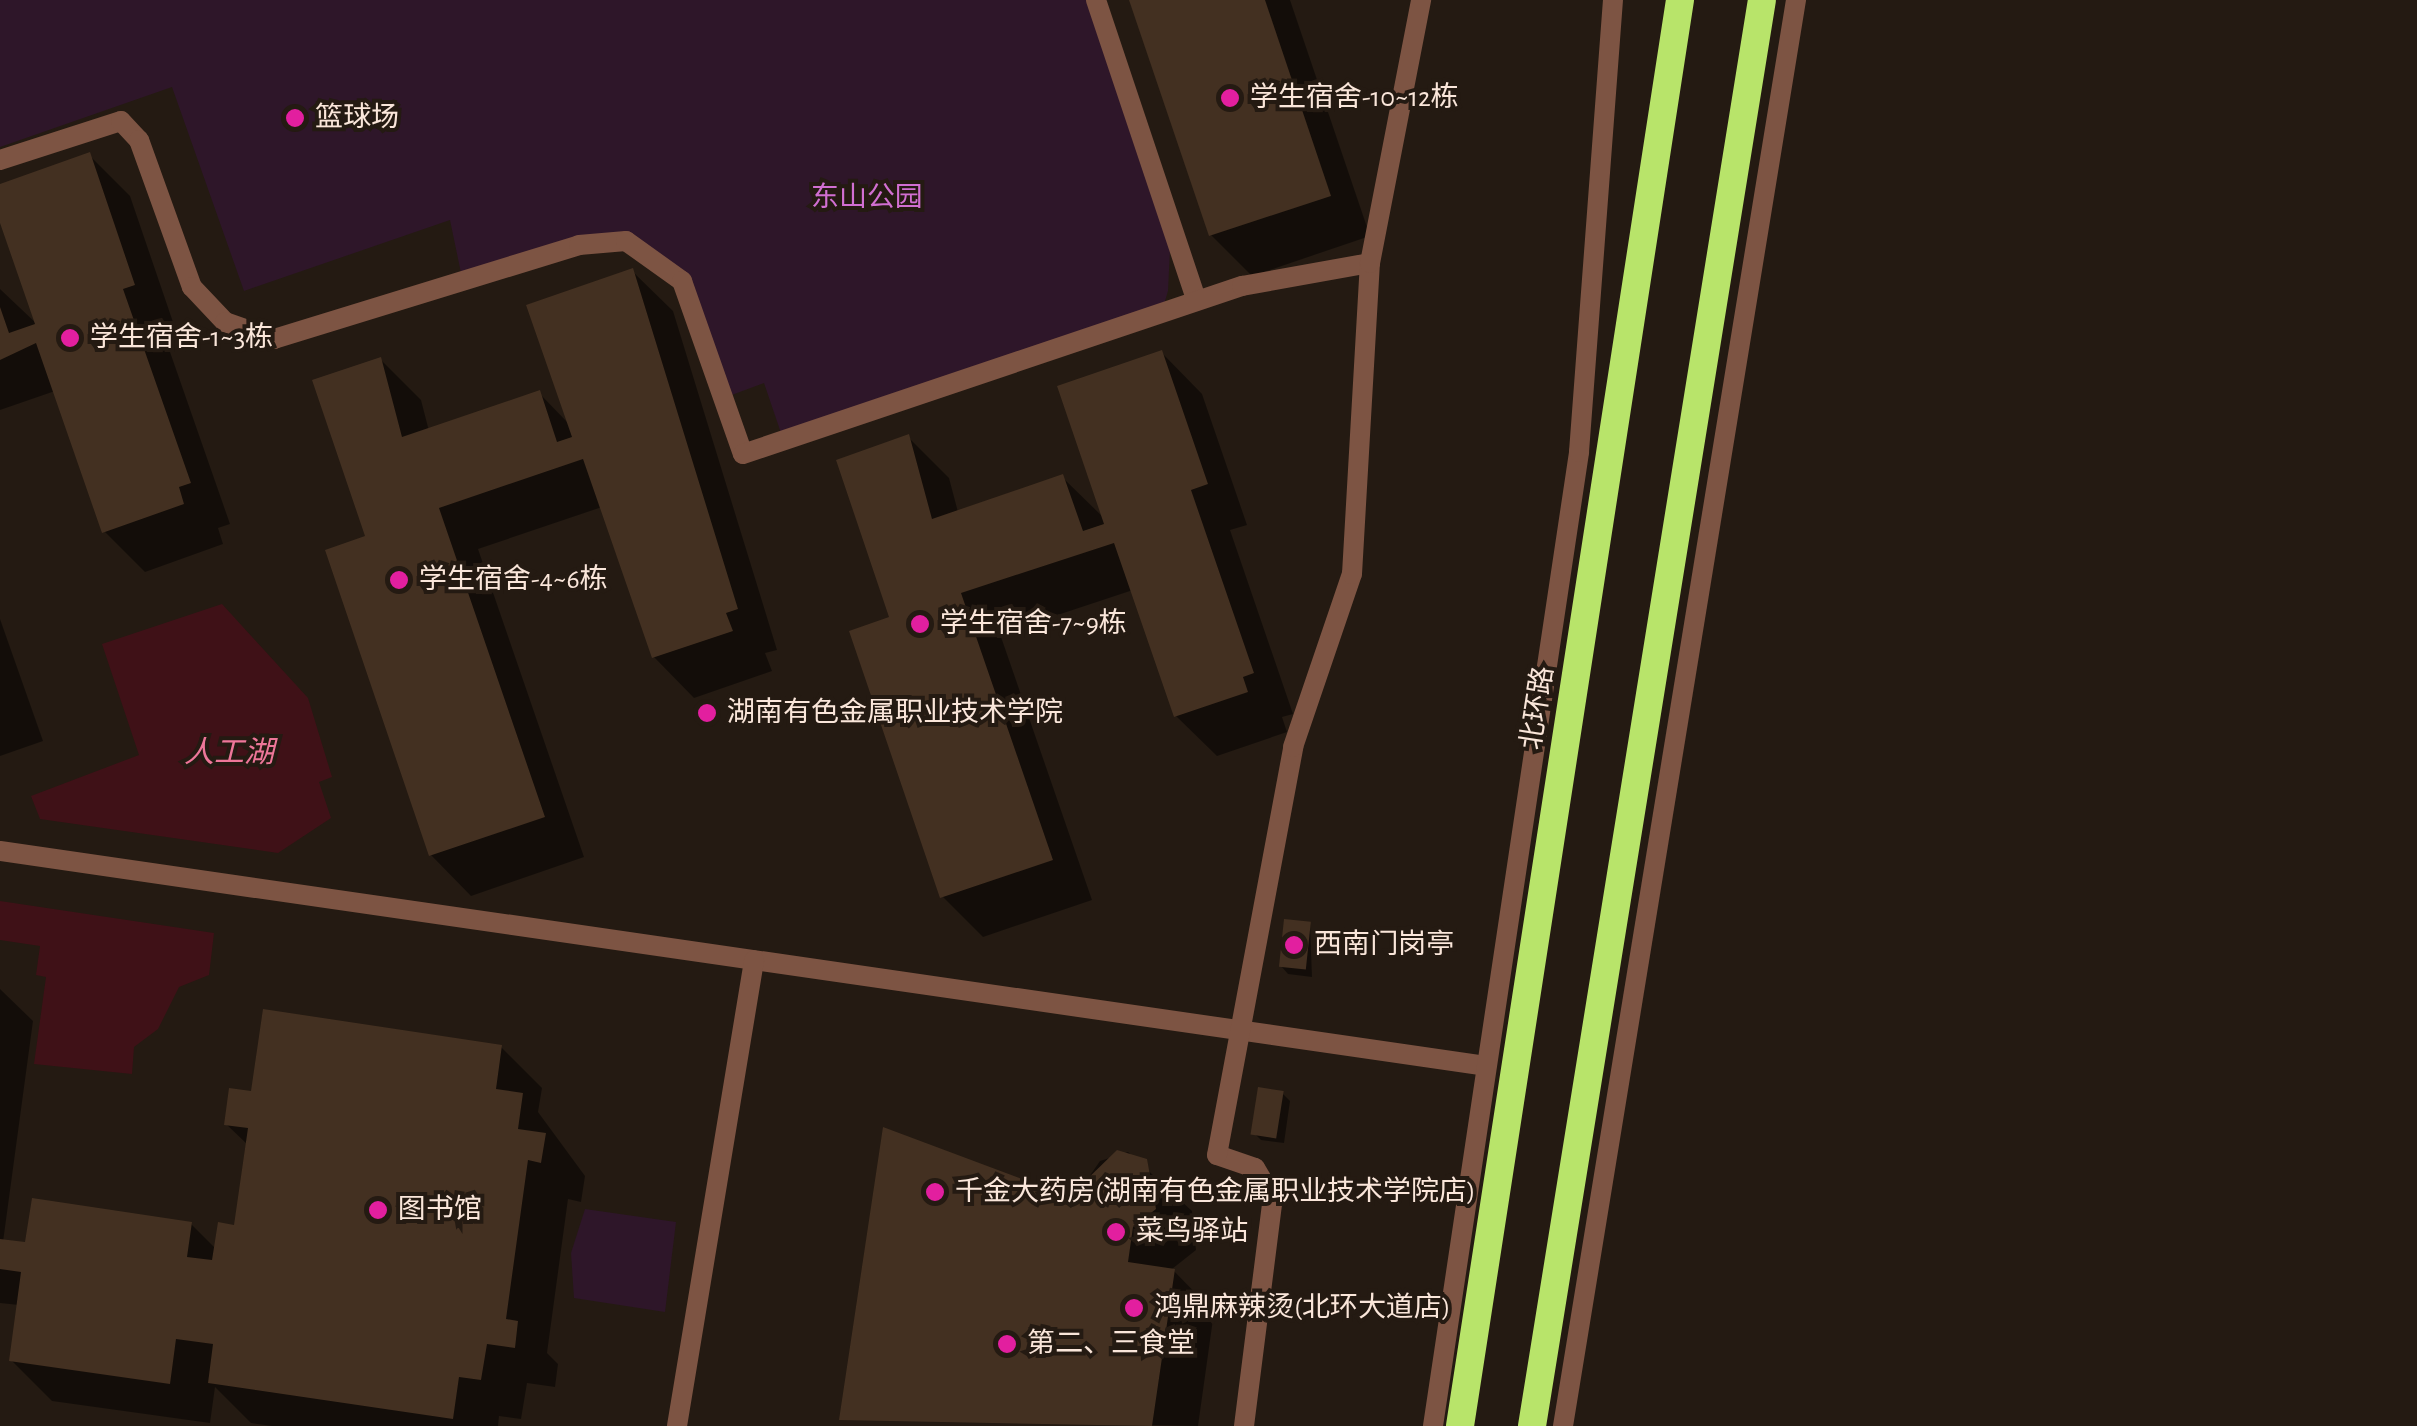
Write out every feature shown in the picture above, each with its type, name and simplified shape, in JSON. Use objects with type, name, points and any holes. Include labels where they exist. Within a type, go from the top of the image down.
[{"type":"highway","points":[[1660,130],[1662,0]]},
{"type":"highway","name":"北环路","points":[[1460,1426],[1680,0]]},
{"type":"highway","points":[[1532,1426],[1762,0]]},
{"type":"street","points":[[1096,0],[1197,301]]},
{"type":"street","points":[[1244,1426],[1274,1198],[1255,1168],[1218,1155],[1236,1029],[1293,747],[1350,590],[1370,263],[1421,0]]},
{"type":"street","points":[[1434,1426],[1579,452],[1613,0]]},
{"type":"street","points":[[1563,1426],[1796,0]]},
{"type":"street","points":[[0,160],[121,121],[139,140],[192,288],[225,322],[274,338],[578,246],[626,241],[682,281],[743,454],[1197,301],[1370,263]]},
{"type":"street","points":[[0,852],[1486,1066]]},
{"type":"street","points":[[677,1426],[754,960]]},
{"type":"green space","name":"东山公园","points":[[0,0],[1087,0],[1170,250],[1168,291],[1164,304],[782,436],[764,383],[729,396],[695,298],[626,237],[461,273],[450,220],[244,291],[172,87],[0,147]]},
{"type":"green space","points":[[585,1209],[676,1222],[665,1312],[574,1298],[571,1253]]},
{"type":"water","name":"人工湖","points":[[222,604],[308,698],[332,777],[319,782],[331,818],[278,853],[40,819],[31,796],[139,755],[102,644]]},
{"type":"water","points":[[0,901],[214,933],[209,975],[179,987],[158,1029],[134,1047],[132,1074],[34,1064],[46,977],[36,975],[40,946],[0,940]]},
{"type":"building","name":"学生宿舍-10~12栋","points":[[1129,0],[1265,0],[1331,196],[1209,236]]},
{"type":"building","name":"学生宿舍-1~3栋","points":[[90,152],[135,285],[123,289],[191,483],[179,487],[184,504],[102,533],[36,343],[0,360],[0,307],[9,333],[35,324],[0,223],[0,184]]},
{"type":"building","name":"学生宿舍-4~6栋","points":[[633,268],[738,609],[726,613],[733,631],[652,658],[583,459],[439,508],[545,817],[429,856],[325,550],[365,536],[312,380],[381,357],[402,437],[540,390],[557,442],[572,437],[526,305]]},
{"type":"building","name":"学生宿舍-7~9栋","points":[[1162,350],[1208,484],[1191,490],[1254,673],[1243,677],[1248,692],[1174,717],[1114,543],[961,593],[1053,860],[940,898],[849,631],[889,617],[836,460],[909,434],[932,519],[1063,474],[1083,531],[1104,524],[1057,386]]},
{"type":"building","name":"西南门岗亭","points":[[1284,919],[1311,922],[1306,970],[1279,967]]},
{"type":"building","name":"图书馆","points":[[263,1009],[502,1045],[496,1089],[523,1093],[518,1129],[546,1133],[541,1163],[528,1160],[506,1319],[518,1321],[515,1348],[487,1344],[481,1380],[459,1377],[453,1419],[208,1383],[213,1344],[176,1339],[170,1384],[9,1361],[21,1272],[0,1269],[0,1239],[25,1242],[32,1198],[192,1222],[187,1257],[212,1260],[218,1222],[234,1225],[248,1128],[224,1125],[229,1088],[251,1091]]},
{"type":"building","points":[[1258,1087],[1284,1091],[1276,1138],[1250,1134]]},
{"type":"building","name":"第二、三食堂","points":[[883,1127],[1033,1183],[1079,1187],[1117,1150],[1147,1159],[1156,1209],[1133,1227],[1128,1262],[1175,1269],[1152,1426],[839,1420]]},
{"type":"place","name":"学生宿舍-10~12栋","points":[[1230,98]]},
{"type":"place","name":"篮球场","points":[[295,118]]},
{"type":"place","name":"学生宿舍-1~3栋","points":[[70,338]]},
{"type":"place","name":"学生宿舍-4~6栋","points":[[399,580]]},
{"type":"place","name":"学生宿舍-7~9栋","points":[[920,624]]},
{"type":"place","name":"湖南有色金属职业技术学院","points":[[707,713]]},
{"type":"place","name":"西南门岗亭","points":[[1294,945]]},
{"type":"place","name":"千金大药房(湖南有色金属职业技术学院店)","points":[[935,1192]]},
{"type":"place","name":"图书馆","points":[[378,1210]]},
{"type":"place","name":"菜鸟驿站","points":[[1116,1232]]},
{"type":"place","name":"鸿鼎麻辣烫(北环大道店)","points":[[1134,1308]]},
{"type":"place","name":"第二、三食堂","points":[[1007,1344]]}]
